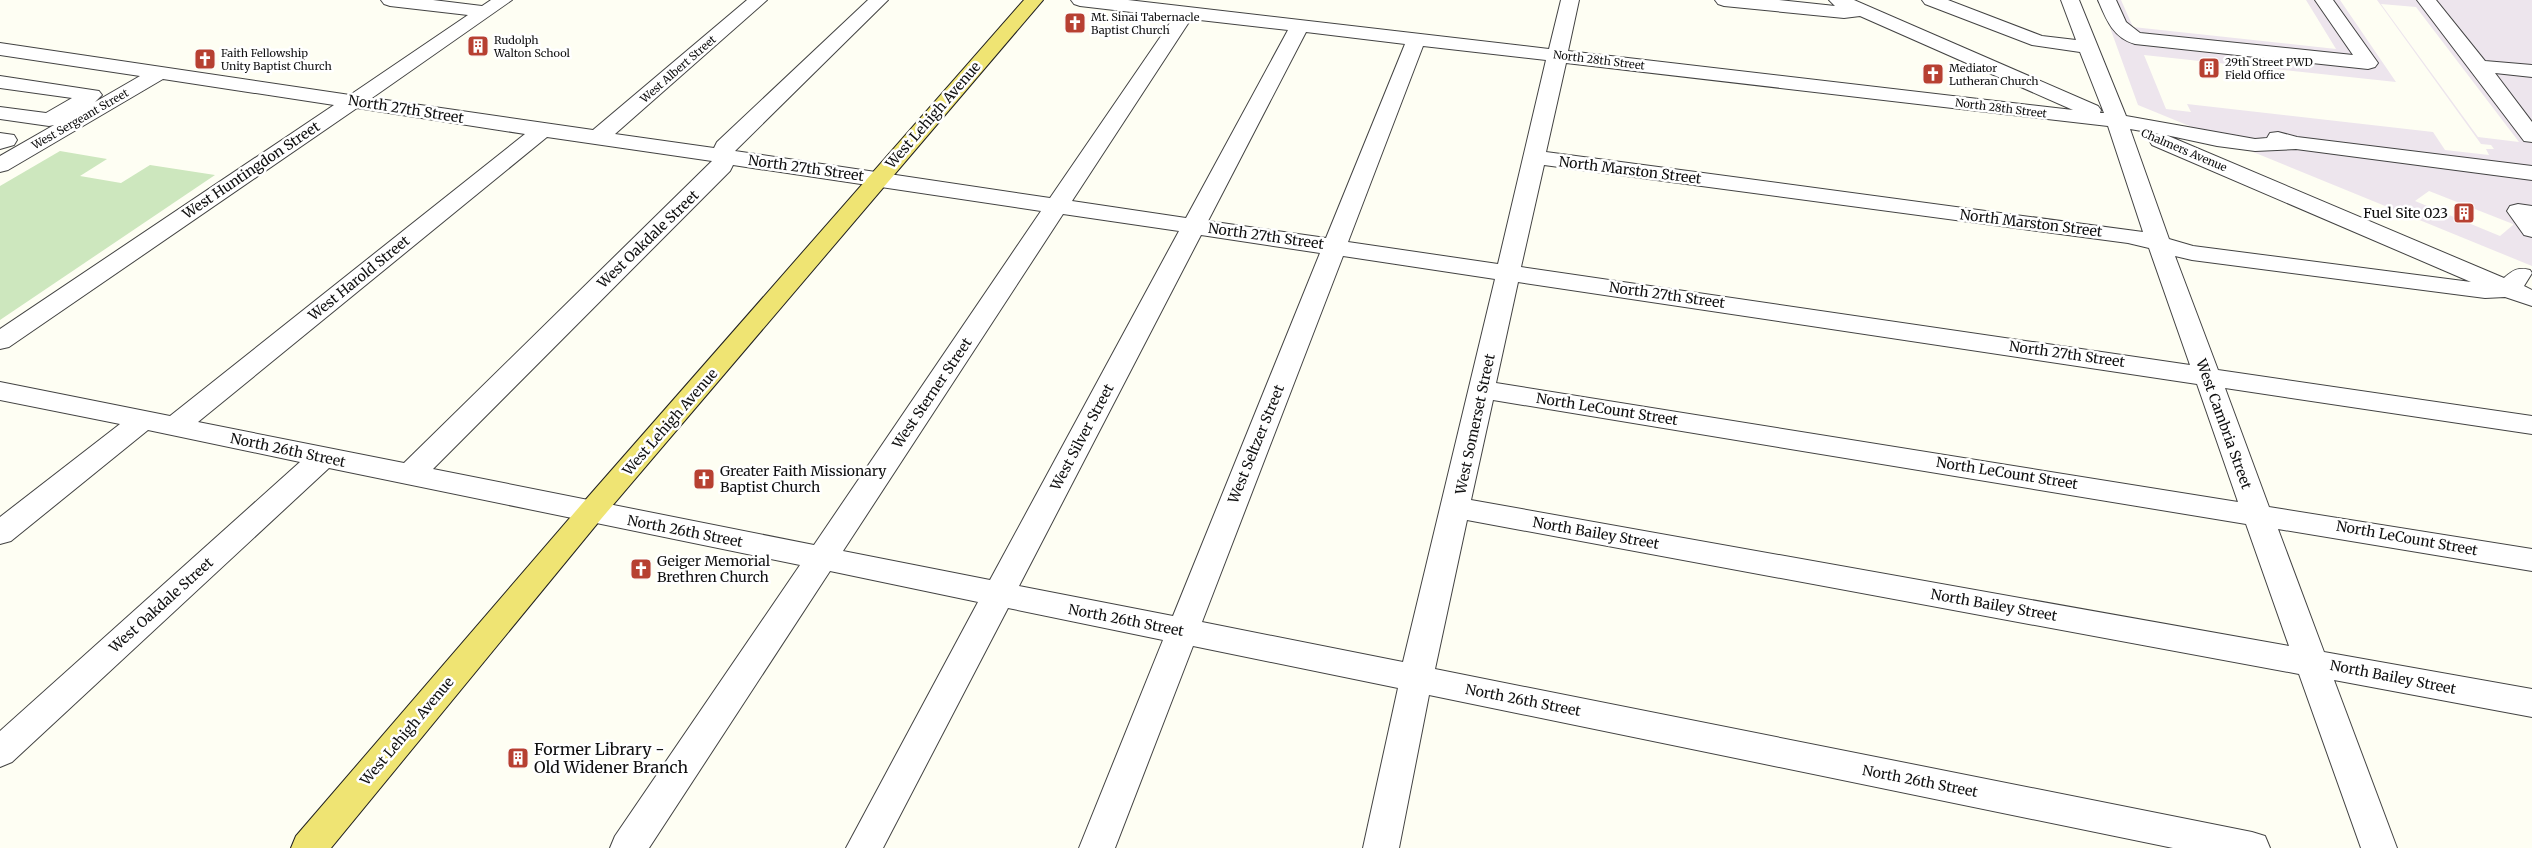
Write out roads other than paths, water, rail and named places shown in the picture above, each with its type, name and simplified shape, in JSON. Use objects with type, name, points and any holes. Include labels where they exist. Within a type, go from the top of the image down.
[{"type":"main road","name":"West Lehigh Avenue","points":[[309,848],[591,512],[702,386],[878,178],[1034,0]]},
{"type":"street","points":[[390,0],[484,12]]},
{"type":"street","name":"West Huntingdon Street","points":[[0,341],[503,0]]},
{"type":"street","name":"West Albert Street","points":[[598,137],[758,0]]},
{"type":"street","name":"West Oakdale Street","points":[[409,475],[722,166],[726,147],[879,0]]},
{"type":"street","name":"North 28th Street","points":[[1080,0],[1558,56],[2113,111]]},
{"type":"street","name":"West Somerset Street","points":[[1381,848],[1416,679],[1457,508],[1481,389],[1570,0]]},
{"type":"street","points":[[1724,0],[1844,12],[1870,5]]},
{"type":"street","name":"Chalmers Avenue","points":[[1838,0],[1870,5],[2113,111],[2520,281]]},
{"type":"street","points":[[1931,0],[2039,40],[2088,47]]},
{"type":"street","name":"West Cambria Street","points":[[2070,0],[2113,111],[2159,245],[2379,848]]},
{"type":"street","points":[[2107,0],[2118,26],[2135,38],[2368,63],[2324,0]]},
{"type":"street","points":[[2426,0],[2532,136]]},
{"type":"street","name":"West Sterner Street","points":[[628,848],[1186,12]]},
{"type":"street","name":"West Silver Street","points":[[864,848],[1299,26]]},
{"type":"street","name":"West Seltzer Street","points":[[1097,848],[1416,40]]},
{"type":"street","name":"North 27th Street","points":[[0,48],[2207,375],[2532,425]]},
{"type":"street","points":[[2479,66],[2532,71]]},
{"type":"street","name":"West Sergeant Street","points":[[0,165],[160,73]]},
{"type":"street","points":[[0,82],[92,95],[49,120],[0,113]]},
{"type":"street","points":[[2113,111],[2217,140],[2255,144],[2296,143],[2532,173]]},
{"type":"street","name":"West Harold Street","points":[[174,427],[544,129]]},
{"type":"street","name":"Chalmers Avenue","points":[[2180,131],[2520,281],[2532,299]]},
{"type":"street","points":[[0,139],[6,140],[0,143]]},
{"type":"street","name":"North Marston Street","points":[[1534,158],[2130,236],[2192,253],[2485,291],[2520,281]]},
{"type":"street","points":[[2532,213],[2518,211],[2532,230]]},
{"type":"street","name":"North LeCount Street","points":[[1481,389],[2257,513],[2532,560]]},
{"type":"street","name":"North 26th Street","points":[[0,391],[2252,848]]},
{"type":"street","points":[[0,533],[142,421]]},
{"type":"street","name":"West Oakdale Street","points":[[0,752],[323,457]]},
{"type":"street","name":"North Bailey Street","points":[[1457,508],[2532,703]]},
{"type":"place","name":"Mt. Sinai Tabernacle Baptist Church","points":[[1075,23]]},
{"type":"place","name":"Rudolph Walton School","points":[[478,46]]},
{"type":"place","name":"Faith Fellowship Unity Baptist Church","points":[[205,59]]},
{"type":"place","name":"29th Street PWD Field Office","points":[[2209,68]]},
{"type":"place","name":"Mediator Lutheran Church","points":[[1933,74]]},
{"type":"place","name":"Fuel Site 023","points":[[2464,213]]},
{"type":"place","name":"Greater Faith Missionary Baptist Church","points":[[704,479]]},
{"type":"place","name":"Geiger Memorial Brethren Church","points":[[641,569]]},
{"type":"place","name":"Former Library - Old Widener Branch","points":[[518,758]]}]
